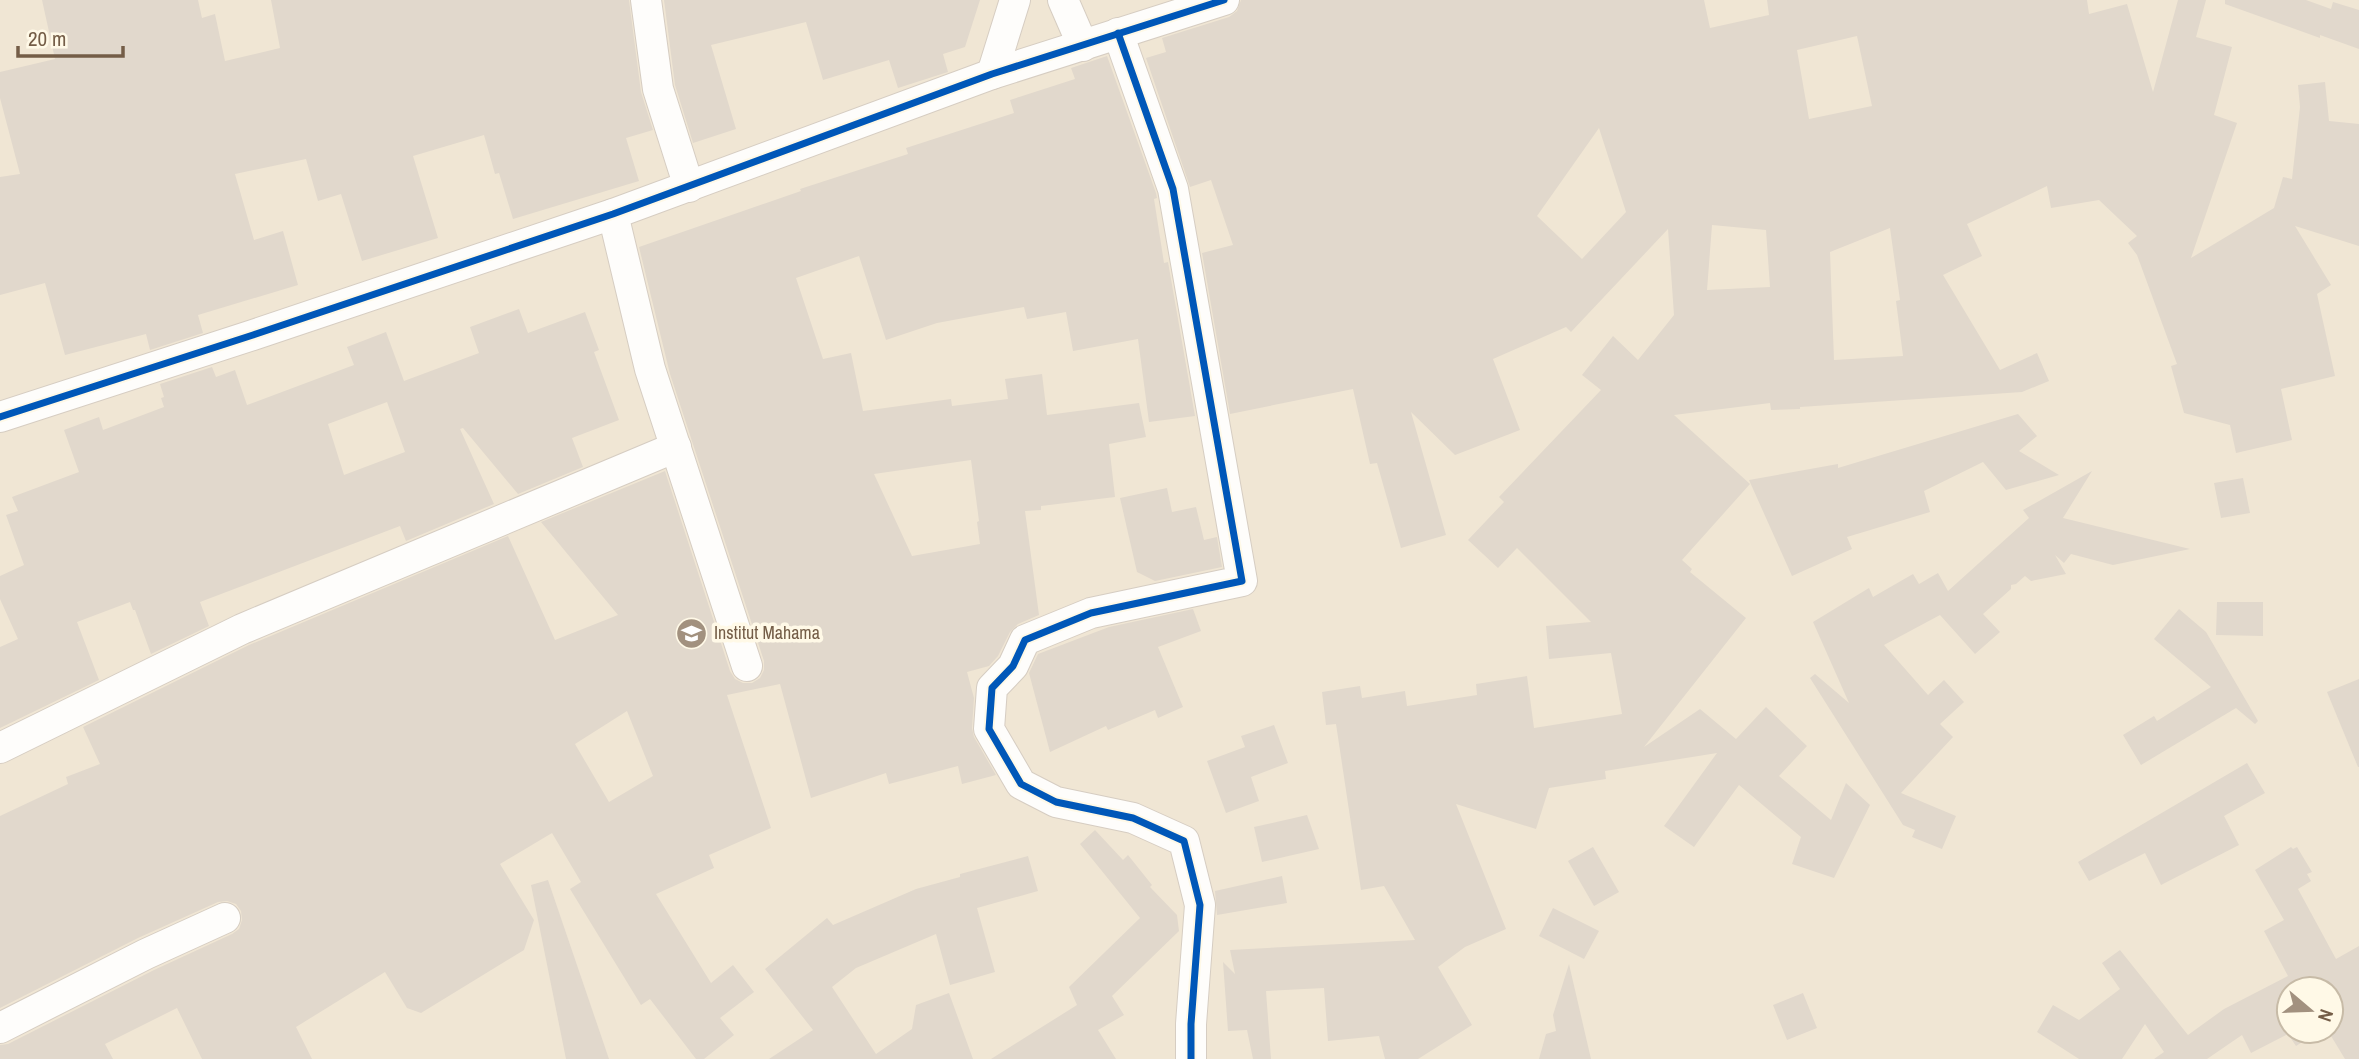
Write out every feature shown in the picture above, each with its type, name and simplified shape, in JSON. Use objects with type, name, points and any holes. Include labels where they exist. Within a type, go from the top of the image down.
[{"type":"street","points":[[646,0],[658,89],[689,187]]},
{"type":"street","points":[[992,74],[1015,0]]},
{"type":"street","points":[[1063,0],[1083,46]]},
{"type":"street","points":[[0,417],[613,214],[992,74],[1224,0]]},
{"type":"street","points":[[1118,33],[1173,188],[1242,581],[1091,613],[1025,640],[1013,666],[992,688],[989,729],[1021,784],[1056,802],[1133,818],[1184,841],[1200,905],[1191,1059]]},
{"type":"street","points":[[613,214],[650,369],[747,666]]},
{"type":"street","points":[[0,748],[242,629],[676,447]]},
{"type":"street","points":[[0,1028],[146,954],[225,918]]},
{"type":"shaded area","points":[[0,0],[2359,0],[2359,1059],[0,1059]]},
{"type":"building","points":[[42,0],[198,0],[202,18],[215,14],[225,61],[280,48],[271,0],[629,0],[641,92],[653,130],[626,138],[639,181],[513,219],[499,173],[495,174],[484,135],[413,156],[438,238],[362,261],[341,194],[318,201],[306,159],[235,174],[254,240],[283,231],[298,285],[198,315],[203,333],[150,350],[146,334],[65,355],[45,283],[0,295],[0,177],[20,174],[0,98],[0,72],[55,59]]},
{"type":"building","points":[[664,0],[980,0],[965,47],[943,54],[948,72],[898,88],[889,60],[823,80],[806,22],[711,45],[736,129],[693,143],[675,85]]},
{"type":"building","points":[[1241,0],[1704,0],[1710,28],[1769,15],[1767,0],[2087,0],[2089,14],[2127,4],[2153,92],[2178,0],[2206,0],[2196,37],[2232,47],[2214,115],[2237,123],[2191,258],[2274,208],[2283,177],[2292,179],[2300,107],[2298,85],[2325,82],[2329,121],[2359,124],[2359,246],[2295,226],[2331,285],[2317,294],[2335,376],[2281,389],[2292,440],[2236,453],[2230,425],[2184,413],[2171,366],[2177,364],[2137,255],[2128,243],[2137,236],[2099,200],[2051,208],[2047,186],[1967,224],[1982,256],[1943,275],[2000,370],[2037,353],[2049,381],[2022,392],[1800,409],[1771,410],[1770,403],[1674,415],[1750,484],[1682,560],[1692,569],[1690,572],[1746,618],[1644,747],[1700,709],[1736,739],[1766,707],[1807,746],[1779,776],[1831,820],[1846,783],[1870,805],[1834,878],[1792,864],[1801,837],[1739,785],[1694,847],[1664,826],[1717,753],[1605,771],[1606,779],[1549,788],[1536,829],[1456,804],[1506,929],[1465,947],[1438,967],[1472,1025],[1418,1059],[1385,1059],[1379,1036],[1328,1041],[1324,988],[1266,991],[1271,1059],[1253,1059],[1247,1030],[1228,1031],[1223,962],[1235,974],[1230,950],[1415,940],[1384,886],[1361,890],[1336,724],[1326,725],[1322,692],[1360,686],[1362,698],[1405,691],[1407,706],[1477,695],[1476,684],[1527,676],[1534,728],[1622,714],[1611,653],[1549,659],[1546,626],[1591,622],[1517,548],[1498,568],[1468,540],[1504,502],[1499,497],[1601,390],[1582,375],[1613,336],[1638,360],[1674,315],[1668,229],[1571,332],[1566,327],[1493,359],[1520,430],[1455,455],[1411,412],[1446,535],[1401,548],[1377,463],[1370,464],[1353,389],[1230,414],[1202,253],[1233,245],[1211,180],[1190,187],[1146,58],[1166,52],[1162,38],[1229,17],[1237,11]],"holes":[[[1857,36],[1872,106],[1809,119],[1797,50]],[[1599,128],[1626,212],[1582,259],[1537,216]],[[1712,225],[1766,230],[1770,287],[1707,290]],[[1890,228],[1900,300],[1896,301],[1903,356],[1834,360],[1830,252]]]},
{"type":"building","points":[[2225,0],[2306,0],[2331,9],[2333,2],[2359,10],[2359,49],[2225,4]]},
{"type":"building","points":[[1107,56],[1156,193],[1157,198],[1154,199],[1164,263],[1168,262],[1195,416],[1149,422],[1138,339],[1073,351],[1066,312],[1027,319],[1024,307],[937,323],[886,340],[859,256],[796,278],[823,359],[851,353],[863,411],[951,399],[952,406],[1008,399],[1005,379],[1042,374],[1047,415],[1139,403],[1146,437],[1109,444],[1115,497],[1041,506],[1041,510],[1025,511],[1039,615],[1018,624],[1010,632],[998,656],[989,666],[967,672],[974,698],[974,737],[996,775],[962,784],[958,766],[889,784],[886,773],[811,798],[780,684],[727,695],[771,828],[709,855],[714,868],[656,894],[711,983],[733,965],[754,992],[720,1018],[734,1035],[704,1059],[696,1059],[650,999],[641,1005],[570,889],[581,882],[552,833],[500,864],[534,920],[524,950],[421,1013],[407,1008],[385,972],[296,1027],[312,1059],[202,1059],[177,1008],[105,1044],[113,1059],[0,1059],[0,1045],[8,1044],[232,934],[239,929],[242,920],[241,911],[236,904],[218,902],[138,938],[0,1008],[0,816],[68,784],[66,777],[100,764],[83,727],[249,645],[508,536],[555,640],[618,615],[541,522],[665,471],[730,671],[735,679],[743,683],[752,683],[760,678],[764,661],[670,374],[639,247],[801,191],[800,189],[908,154],[906,148],[1014,113],[1010,100],[1075,79],[1071,68]],"holes":[[[971,460],[980,544],[912,556],[874,474]],[[627,711],[653,776],[609,802],[575,744]]]},
{"type":"building","points":[[519,309],[528,333],[585,312],[599,350],[594,352],[619,420],[572,438],[583,467],[518,494],[463,428],[460,429],[494,504],[406,541],[400,526],[200,602],[209,626],[151,654],[130,602],[77,622],[99,680],[0,728],[0,647],[18,639],[0,599],[0,576],[24,565],[6,515],[18,511],[12,497],[79,472],[64,430],[99,417],[103,430],[164,407],[160,384],[212,367],[216,377],[235,370],[247,405],[354,365],[347,347],[386,332],[404,381],[479,353],[470,327]],"holes":[[[387,402],[405,452],[344,475],[328,424]]]},
{"type":"building","points":[[2018,414],[2037,436],[2019,451],[2059,475],[2006,490],[1983,462],[1924,491],[1930,512],[1847,537],[1852,549],[1792,576],[1749,480],[1838,464],[1838,468]]},
{"type":"building","points":[[2092,471],[2063,518],[2190,549],[2113,565],[2071,554],[2064,563],[2055,555],[2066,574],[2031,581],[2025,576],[2011,585],[2011,589],[1983,614],[2000,632],[1975,654],[1940,615],[1884,645],[1928,695],[1944,680],[1964,702],[1940,724],[1953,737],[1901,793],[1956,816],[1942,849],[1912,837],[1915,830],[1903,825],[1810,678],[1815,674],[1849,703],[1813,622],[1869,588],[1873,597],[1913,574],[1919,584],[1938,573],[1948,591],[2029,518],[2023,510]]},
{"type":"building","points":[[2243,478],[2250,513],[2221,518],[2214,483]]},
{"type":"building","points":[[1167,488],[1172,512],[1196,507],[1204,540],[1217,537],[1222,567],[1155,581],[1137,572],[1120,498]]},
{"type":"building","points":[[2217,602],[2263,602],[2263,636],[2216,635]]},
{"type":"building","points":[[1193,609],[1201,631],[1158,647],[1183,707],[1158,718],[1155,710],[1108,730],[1106,726],[1050,752],[1029,673],[1038,654],[1109,627]]},
{"type":"building","points":[[2179,609],[2206,632],[2258,721],[2255,724],[2236,708],[2141,765],[2123,735],[2154,716],[2157,721],[2211,687],[2154,639]]},
{"type":"building","points":[[2359,679],[2359,767],[2358,767],[2327,692]]},
{"type":"building","points":[[1274,725],[1288,763],[1251,777],[1259,801],[1226,813],[1207,761],[1245,747],[1241,736]]},
{"type":"building","points":[[2247,763],[2265,793],[2224,816],[2239,845],[2161,885],[2145,853],[2089,881],[2078,862]]},
{"type":"building","points":[[1307,815],[1319,849],[1262,862],[1254,827]]},
{"type":"building","points":[[1095,830],[1123,860],[1128,855],[1152,885],[1150,887],[1177,915],[1179,931],[1112,996],[1124,1015],[1098,1030],[1116,1059],[991,1059],[1077,1005],[1069,987],[1140,918],[1080,844]]},
{"type":"building","points":[[1593,847],[1619,892],[1594,906],[1568,861]]},
{"type":"building","points":[[2291,847],[2297,847],[2312,872],[2307,874],[2311,881],[2298,889],[2336,959],[2359,946],[2359,1059],[2345,1059],[2336,1045],[2345,1045],[2345,975],[2287,975],[2264,931],[2284,920],[2255,870]]},
{"type":"building","points":[[1028,856],[1038,891],[977,908],[995,972],[950,985],[936,934],[856,968],[832,987],[876,1054],[912,1029],[916,1005],[949,993],[973,1059],[769,1059],[813,1030],[765,969],[827,918],[833,925],[916,889]]},
{"type":"building","points":[[1282,876],[1287,903],[1217,915],[1215,891]]},
{"type":"building","points":[[548,880],[609,1059],[566,1059],[531,885]]},
{"type":"building","points":[[1553,908],[1599,931],[1584,959],[1539,936]]},
{"type":"building","points":[[2120,950],[2188,1035],[2224,1009],[2275,983],[2275,1041],[2251,1053],[2242,1035],[2207,1059],[2154,1059],[2164,1052],[2145,1024],[2122,1059],[2079,1059],[2037,1032],[2053,1005],[2079,1020],[2120,989],[2102,963]]},
{"type":"building","points":[[1569,964],[1591,1059],[1539,1059],[1546,1034],[1556,1031],[1553,1015]]},
{"type":"building","points":[[1803,993],[1817,1028],[1787,1040],[1773,1005]]},
{"type":"cycle path","points":[[0,417],[613,214],[992,74],[1224,0]]},
{"type":"cycle path","points":[[1118,33],[1173,189],[1242,581],[1091,613],[1025,640],[1013,666],[992,688],[989,729],[1021,784],[1056,802],[1133,818],[1184,841],[1200,905],[1191,1059]]},
{"type":"place","name":"Institut Mahama","points":[[691,633]]}]
